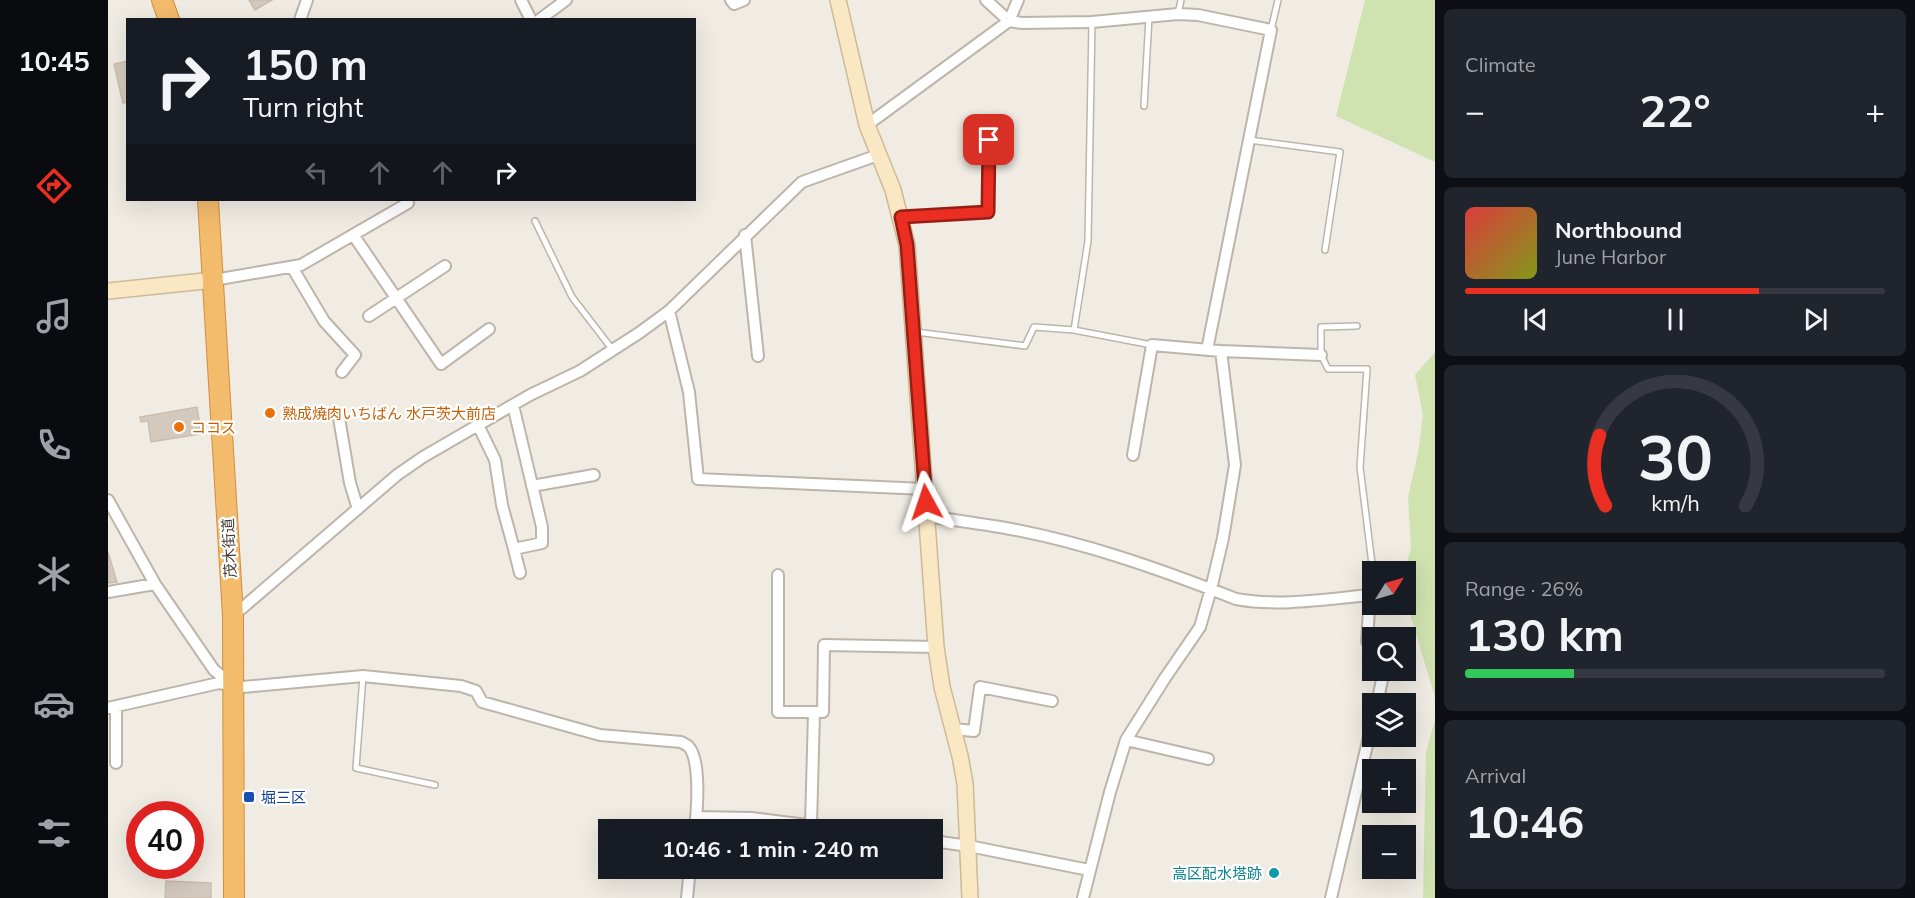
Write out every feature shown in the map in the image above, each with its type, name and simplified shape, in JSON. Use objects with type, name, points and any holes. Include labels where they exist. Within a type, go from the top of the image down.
[{"type":"highway","points":[[162,0],[168,18]]},
{"type":"highway","name":"茂木街道","points":[[208,201],[233,616],[234,898]]},
{"type":"street","points":[[301,18],[307,0]]},
{"type":"street","points":[[521,0],[530,18]]},
{"type":"street","points":[[541,18],[566,0]]},
{"type":"street","points":[[731,0],[734,4],[744,0]]},
{"type":"street","points":[[838,0],[867,125],[901,217],[907,245],[936,647],[942,687],[965,783],[970,898]]},
{"type":"street","points":[[986,0],[1009,21],[1022,23],[1092,22],[1178,14],[1198,15],[1271,30],[1207,350]]},
{"type":"street","points":[[867,125],[1009,21],[1018,0]]},
{"type":"street","points":[[233,616],[397,475],[423,457],[530,394],[580,371],[613,351],[669,311],[802,182],[878,155]]},
{"type":"street","points":[[108,291],[214,280],[292,267],[354,236],[408,204]]},
{"type":"street","points":[[746,235],[758,356]]},
{"type":"street","points":[[354,236],[441,364],[489,330]]},
{"type":"street","points":[[369,316],[445,266]]},
{"type":"street","points":[[292,267],[324,321],[355,355],[342,372]]},
{"type":"street","points":[[669,311],[689,392],[698,479],[925,489]]},
{"type":"street","points":[[1133,455],[1152,345],[1221,351],[1321,355]]},
{"type":"street","points":[[1083,898],[1126,740],[1200,627],[1211,589],[1223,538],[1235,465],[1221,351]]},
{"type":"street","points":[[513,405],[542,527],[542,543],[514,549]]},
{"type":"street","points":[[339,418],[350,483],[358,509]]},
{"type":"street","points":[[478,425],[495,460],[502,505],[520,573]]},
{"type":"street","points":[[532,486],[594,475]]},
{"type":"street","points":[[108,500],[155,584],[214,670],[234,684],[243,687],[363,676],[460,686],[476,691],[482,702],[600,735],[681,742],[688,746],[693,754],[696,775],[696,817],[760,819]]},
{"type":"street","points":[[928,516],[1002,527],[1060,541],[1121,558],[1236,599],[1251,602],[1289,603],[1362,594]]},
{"type":"street","points":[[778,575],[778,712],[823,712],[824,645],[936,647]]},
{"type":"street","points":[[108,592],[155,584]]},
{"type":"street","points":[[116,763],[112,707],[212,684],[234,684]]},
{"type":"street","points":[[953,729],[974,731],[980,687],[1052,701]]},
{"type":"street","points":[[811,819],[814,712]]},
{"type":"street","points":[[1126,740],[1208,759]]},
{"type":"street","points":[[1331,898],[1367,747]]},
{"type":"street","points":[[943,842],[1089,870]]},
{"type":"street","points":[[687,898],[689,879]]},
{"type":"lane","points":[[1178,14],[1181,0]]},
{"type":"lane","points":[[1271,30],[1278,0]]},
{"type":"lane","points":[[1144,106],[1149,17]]},
{"type":"lane","points":[[1074,330],[1088,241],[1092,22]]},
{"type":"lane","points":[[901,217],[988,212],[989,140]]},
{"type":"lane","points":[[1249,140],[1340,152],[1325,250]]},
{"type":"lane","points":[[535,221],[573,297],[613,351]]},
{"type":"lane","points":[[914,332],[1025,346],[1034,327],[1074,330],[1152,345]]},
{"type":"lane","points":[[1357,327],[1321,327],[1321,355],[1328,369],[1367,369],[1360,467],[1372,561]]},
{"type":"lane","points":[[363,676],[356,768],[435,785]]},
{"type":"green space","points":[[1365,0],[1435,0],[1435,162],[1336,116]]},
{"type":"green space","points":[[1435,352],[1435,697],[1416,634],[1416,627],[1414,627],[1410,615],[1416,615],[1416,561],[1407,561],[1411,549],[1408,497],[1418,453],[1423,415],[1415,375]]},
{"type":"green space","points":[[1435,720],[1435,898],[1423,898],[1426,752]]},
{"type":"building","points":[[249,0],[272,0],[255,10]]},
{"type":"building","points":[[126,61],[126,102],[123,103],[114,64]]},
{"type":"building","points":[[197,407],[201,434],[151,442],[148,421],[141,422],[140,417]]},
{"type":"building","points":[[108,552],[117,582],[108,583]]},
{"type":"building","points":[[166,881],[211,883],[211,898],[165,898]]},
{"type":"place","name":"熟成焼肉いちばん 水戸茨大前店","points":[[270,413]]},
{"type":"place","name":"ココス","points":[[179,427]]},
{"type":"place","name":"堀三区","points":[[249,797]]},
{"type":"place","name":"高区配水塔跡","points":[[1274,873]]},
{"type":"route","points":[[926,502],[907,245],[901,217],[988,212],[989,140]]}]
